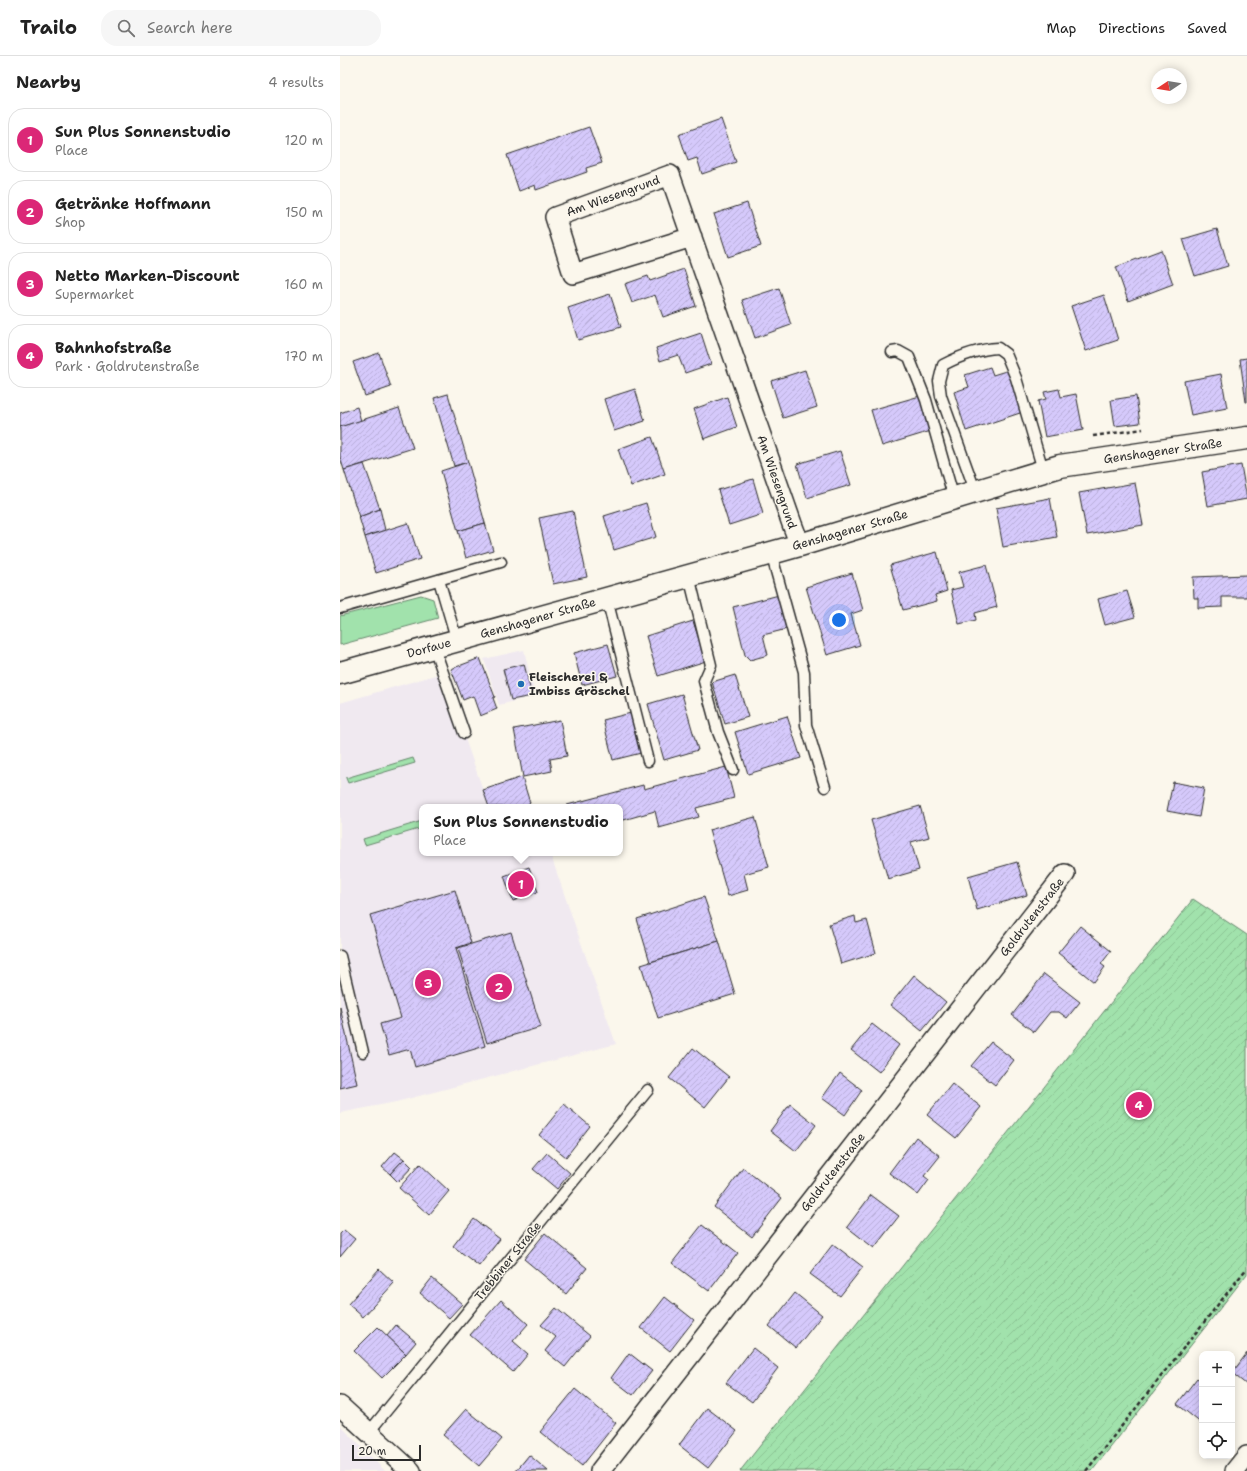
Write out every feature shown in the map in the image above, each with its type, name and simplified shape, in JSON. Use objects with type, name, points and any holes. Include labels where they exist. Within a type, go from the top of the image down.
[{"type":"street","name":"Am Wiesengrund","points":[[692,237],[573,274],[555,217],[670,175],[692,237],[800,545]]},
{"type":"street","name":"Genshagener Straße","points":[[457,641],[800,545],[976,493],[1043,470],[1060,466],[1247,438]]},
{"type":"street","name":"Dorfaue","points":[[340,673],[457,641]]},
{"type":"street","name":"Goldrutenstraße","points":[[600,1471],[1065,874]]},
{"type":"street","points":[[340,1406],[411,1471]]},
{"type":"street","points":[[1235,1471],[1247,1456]]},
{"type":"lane","points":[[976,493],[941,396],[939,381],[943,365],[956,358],[988,349],[998,348],[1006,354],[1016,378],[1043,470]]},
{"type":"lane","points":[[892,352],[898,351],[909,357],[926,400],[954,499]]},
{"type":"lane","points":[[771,553],[804,672],[806,725],[825,787]]},
{"type":"lane","points":[[340,608],[501,562]]},
{"type":"lane","points":[[690,576],[711,665],[704,681],[718,732],[733,770]]},
{"type":"lane","name":"Dorfaue","points":[[439,580],[457,641]]},
{"type":"lane","points":[[607,599],[648,761]]},
{"type":"lane","points":[[434,647],[464,733]]},
{"type":"lane","points":[[340,956],[363,1052]]},
{"type":"lane","name":"Trebbiner Straße","points":[[369,1432],[648,1090]]},
{"type":"path","points":[[1086,1471],[1247,1268]]},
{"type":"shaded area","points":[[524,650],[535,696],[499,705],[484,659]]},
{"type":"shaded area","points":[[442,673],[488,804],[419,804],[419,856],[551,856],[616,1044],[396,1102],[340,1113],[340,703]]},
{"type":"shaded area","points":[[340,1425],[385,1471],[340,1471]]},
{"type":"green space","points":[[421,595],[433,599],[438,618],[340,645],[340,616]]},
{"type":"green space","points":[[413,758],[415,763],[348,783],[346,778]]},
{"type":"green space","points":[[419,822],[419,829],[365,845],[363,839]]},
{"type":"green space","points":[[1193,899],[1247,935],[1247,1274],[1092,1471],[740,1471]]},
{"type":"building","points":[[721,119],[736,162],[702,174],[697,158],[688,161],[679,134]]},
{"type":"building","points":[[589,127],[602,163],[586,168],[587,172],[536,190],[535,185],[519,191],[507,155]]},
{"type":"building","points":[[747,203],[761,246],[728,257],[714,214]]},
{"type":"building","points":[[1217,229],[1228,266],[1195,276],[1183,239]]},
{"type":"building","points":[[1161,250],[1173,284],[1128,301],[1116,267]]},
{"type":"building","points":[[684,269],[696,306],[663,317],[655,295],[632,303],[625,284],[648,276],[650,281]]},
{"type":"building","points":[[779,288],[791,325],[755,338],[742,300]]},
{"type":"building","points":[[610,294],[621,327],[578,340],[568,308]]},
{"type":"building","points":[[1104,295],[1118,340],[1086,351],[1071,306]]},
{"type":"building","points":[[701,333],[711,364],[685,373],[678,355],[660,361],[656,348]]},
{"type":"building","points":[[379,353],[391,387],[365,396],[353,362]]},
{"type":"building","points":[[1247,358],[1247,402],[1246,402],[1240,359]]},
{"type":"building","points":[[990,367],[993,375],[1009,370],[1023,412],[966,431],[954,392],[969,387],[965,375]]},
{"type":"building","points":[[805,370],[817,407],[783,418],[771,381]]},
{"type":"building","points":[[1221,374],[1227,408],[1191,415],[1184,381]]},
{"type":"building","points":[[635,389],[645,421],[614,431],[604,399]]},
{"type":"building","points":[[1059,389],[1061,397],[1076,394],[1083,430],[1045,437],[1038,401],[1046,399],[1044,392]]},
{"type":"building","points":[[448,394],[468,462],[454,466],[434,398]]},
{"type":"building","points":[[920,396],[931,431],[882,446],[871,410]]},
{"type":"building","points":[[1136,396],[1140,423],[1115,426],[1111,400]]},
{"type":"building","points":[[727,397],[737,427],[704,439],[694,409]]},
{"type":"building","points":[[357,407],[361,421],[340,427],[340,413]]},
{"type":"building","points":[[399,408],[413,448],[344,470],[340,457],[340,427]]},
{"type":"building","points":[[652,437],[665,474],[631,486],[618,449]]},
{"type":"building","points":[[840,451],[851,485],[807,498],[797,464]]},
{"type":"building","points":[[468,462],[485,523],[458,531],[441,471]]},
{"type":"building","points":[[364,464],[380,509],[359,517],[344,470]]},
{"type":"building","points":[[1241,465],[1247,499],[1208,506],[1202,472]]},
{"type":"building","points":[[753,479],[763,514],[729,525],[718,490]]},
{"type":"building","points":[[1135,483],[1143,525],[1087,535],[1079,493]]},
{"type":"building","points":[[1050,498],[1057,537],[1003,547],[996,508]]},
{"type":"building","points":[[646,503],[656,537],[614,550],[604,516]]},
{"type":"building","points":[[380,509],[385,530],[365,537],[359,517]]},
{"type":"building","points":[[573,511],[587,577],[553,584],[539,518]]},
{"type":"building","points":[[408,523],[420,559],[376,573],[365,537]]},
{"type":"building","points":[[485,523],[493,550],[466,558],[458,531]]},
{"type":"building","points":[[937,552],[947,591],[935,595],[937,601],[903,610],[890,565]]},
{"type":"building","points":[[986,565],[997,607],[975,613],[976,620],[959,624],[951,590],[963,587],[959,572]]},
{"type":"building","points":[[852,573],[863,610],[851,614],[860,645],[827,655],[806,587]]},
{"type":"building","points":[[1247,575],[1247,597],[1222,597],[1222,607],[1198,608],[1198,598],[1194,598],[1193,577]]},
{"type":"building","points":[[1127,591],[1135,617],[1105,625],[1098,599]]},
{"type":"building","points":[[779,595],[787,629],[763,635],[768,655],[750,660],[745,655],[733,607]]},
{"type":"building","points":[[693,621],[706,661],[658,676],[646,636]]},
{"type":"building","points":[[608,644],[617,676],[582,685],[574,653]]},
{"type":"building","points":[[480,658],[495,697],[493,698],[497,709],[480,716],[473,696],[463,700],[451,669]]},
{"type":"building","points":[[524,664],[532,696],[511,700],[503,669]]},
{"type":"building","points":[[735,675],[748,717],[725,724],[712,682]]},
{"type":"building","points":[[682,694],[698,750],[664,760],[648,704]]},
{"type":"building","points":[[631,713],[641,753],[613,760],[603,720]]},
{"type":"building","points":[[787,716],[801,758],[748,774],[735,732]]},
{"type":"building","points":[[560,720],[567,756],[550,759],[552,771],[523,777],[514,729]]},
{"type":"building","points":[[726,767],[734,798],[696,808],[699,817],[659,828],[655,811],[623,820],[623,804],[571,804],[643,785],[644,789]]},
{"type":"building","points":[[522,777],[530,803],[488,804],[483,790]]},
{"type":"building","points":[[1173,782],[1204,788],[1199,817],[1167,811]]},
{"type":"building","points":[[920,806],[929,837],[911,842],[919,870],[888,879],[871,820]]},
{"type":"building","points":[[755,817],[769,867],[744,874],[748,890],[728,896],[709,830]]},
{"type":"building","points":[[1017,862],[1027,895],[977,910],[968,876]]},
{"type":"building","points":[[529,867],[538,892],[513,901],[504,876]]},
{"type":"building","points":[[455,890],[471,943],[456,948],[485,1046],[415,1067],[410,1049],[389,1055],[380,1024],[401,1018],[370,915]]},
{"type":"building","points":[[704,897],[719,941],[650,962],[637,919]]},
{"type":"building","points":[[855,916],[856,923],[867,920],[876,953],[841,964],[829,924]]},
{"type":"building","points":[[1080,926],[1111,951],[1101,964],[1105,967],[1094,982],[1058,953]]},
{"type":"building","points":[[511,932],[541,1027],[487,1043],[458,948]]},
{"type":"building","points":[[719,941],[735,994],[658,1018],[641,965]]},
{"type":"building","points":[[1044,974],[1080,1002],[1067,1018],[1059,1012],[1050,1012],[1034,1032],[1012,1015]]},
{"type":"building","points":[[914,975],[946,1002],[922,1031],[890,1005]]},
{"type":"building","points":[[340,1007],[357,1084],[340,1088]]},
{"type":"building","points":[[872,1024],[899,1045],[879,1072],[851,1050]]},
{"type":"building","points":[[991,1042],[1014,1060],[995,1085],[971,1066]]},
{"type":"building","points":[[693,1048],[729,1077],[705,1107],[669,1078]]},
{"type":"building","points":[[840,1073],[862,1090],[845,1115],[822,1098]]},
{"type":"building","points":[[952,1084],[981,1107],[956,1138],[927,1115]]},
{"type":"building","points":[[564,1104],[590,1126],[566,1157],[539,1135]]},
{"type":"building","points":[[790,1104],[816,1125],[796,1151],[770,1131]]},
{"type":"building","points":[[916,1137],[940,1156],[924,1176],[929,1180],[918,1195],[889,1173]]},
{"type":"building","points":[[395,1152],[404,1159],[390,1174],[382,1167]]},
{"type":"building","points":[[547,1153],[570,1173],[557,1189],[533,1169]]},
{"type":"building","points":[[404,1159],[412,1167],[398,1182],[390,1174]]},
{"type":"building","points":[[420,1164],[449,1191],[429,1215],[399,1188]]},
{"type":"building","points":[[743,1168],[782,1198],[752,1237],[714,1207]]},
{"type":"building","points":[[871,1195],[899,1216],[874,1248],[847,1227]]},
{"type":"building","points":[[474,1219],[500,1239],[479,1266],[453,1246]]},
{"type":"building","points":[[702,1225],[738,1253],[709,1291],[672,1263]]},
{"type":"building","points":[[344,1230],[355,1239],[340,1257],[340,1234]]},
{"type":"building","points":[[545,1233],[587,1268],[566,1294],[524,1259]]},
{"type":"building","points":[[833,1244],[863,1267],[840,1296],[810,1274]]},
{"type":"building","points":[[379,1269],[394,1283],[363,1317],[348,1304]]},
{"type":"building","points":[[432,1278],[462,1304],[449,1318],[420,1293]]},
{"type":"building","points":[[795,1293],[822,1315],[796,1348],[769,1326]]},
{"type":"building","points":[[665,1297],[694,1320],[670,1351],[641,1328]]},
{"type":"building","points":[[501,1300],[528,1324],[513,1341],[528,1354],[513,1372],[470,1335]]},
{"type":"building","points":[[556,1308],[590,1336],[565,1367],[545,1351],[556,1337],[541,1325]]},
{"type":"building","points":[[396,1325],[416,1342],[406,1354],[387,1336]]},
{"type":"building","points":[[378,1327],[406,1354],[382,1378],[354,1351]]},
{"type":"building","points":[[753,1348],[778,1368],[752,1402],[726,1383]]},
{"type":"building","points":[[629,1353],[652,1371],[633,1395],[611,1378]]},
{"type":"building","points":[[1247,1353],[1247,1385],[1235,1375],[1235,1369]]},
{"type":"building","points":[[1197,1378],[1199,1380],[1199,1422],[1177,1404]]},
{"type":"building","points":[[575,1389],[616,1423],[582,1466],[540,1432]]},
{"type":"building","points":[[707,1408],[737,1431],[708,1468],[679,1445]]},
{"type":"building","points":[[466,1409],[502,1439],[479,1466],[443,1435]]},
{"type":"building","points":[[529,1455],[548,1471],[516,1471]]},
{"type":"place","name":"Fleischerei & Imbiss Gröschel","points":[[521,684]]},
{"type":"place","name":"Sun Plus Sonnenstudio","points":[[521,884]]},
{"type":"place","name":"Netto Marken-Discount","points":[[428,983]]},
{"type":"place","name":"Getränke Hoffmann","points":[[499,987]]},
{"type":"place","name":"Bahnhofstraße","points":[[1139,1105]]}]
